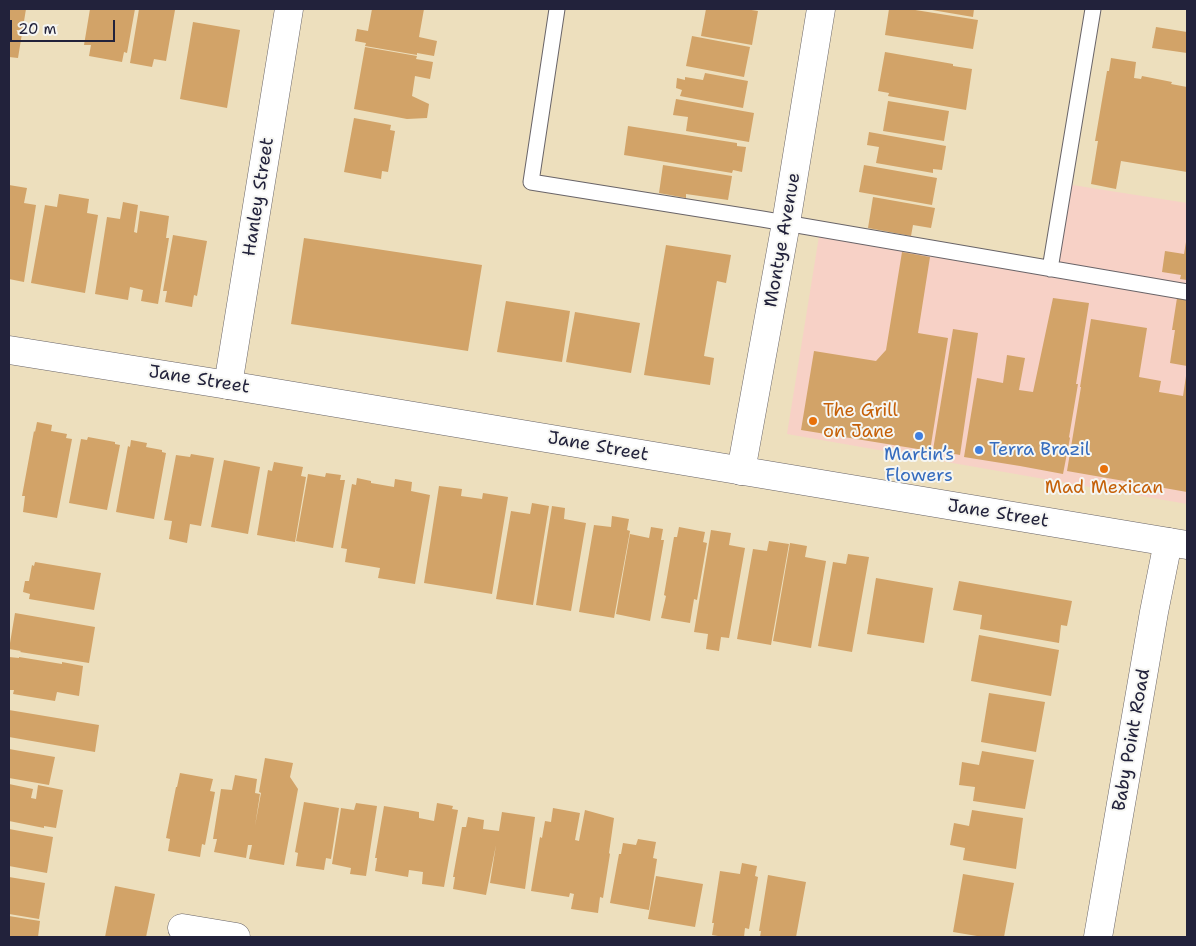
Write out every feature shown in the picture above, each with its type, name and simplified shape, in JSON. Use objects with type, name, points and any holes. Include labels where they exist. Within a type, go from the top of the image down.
[{"type":"street","name":"Hanley Street","points":[[228,385],[289,9]]},
{"type":"street","name":"Montye Avenue","points":[[741,471],[786,223],[821,9]]},
{"type":"street","name":"Jane Street","points":[[9,350],[1178,544]]},
{"type":"street","name":"Baby Point Road","points":[[1098,937],[1154,612],[1178,544]]},
{"type":"street","points":[[182,928],[236,937]]},
{"type":"lane","points":[[557,9],[530,182],[786,223],[1187,292]]},
{"type":"lane","points":[[1050,269],[1093,9]]},
{"type":"shaded area","points":[[1066,184],[1187,203],[1187,504],[787,434],[820,230],[1052,267]]},
{"type":"building","points":[[9,9],[26,9],[18,58],[9,57]]},
{"type":"building","points":[[90,9],[135,9],[127,53],[124,52],[122,62],[89,56],[91,45],[84,45]]},
{"type":"building","points":[[139,9],[175,10],[166,61],[154,59],[152,67],[130,63]]},
{"type":"building","points":[[372,9],[424,9],[419,37],[437,41],[434,56],[365,46],[366,43],[355,41],[357,29],[368,31]]},
{"type":"building","points":[[706,9],[758,11],[752,45],[701,36]]},
{"type":"building","points":[[889,9],[909,9],[978,20],[973,49],[885,35]]},
{"type":"building","points":[[932,9],[974,9],[973,17]]},
{"type":"building","points":[[193,22],[240,30],[227,108],[180,99]]},
{"type":"building","points":[[1156,27],[1187,32],[1187,53],[1152,48]]},
{"type":"building","points":[[692,36],[750,47],[744,77],[686,66]]},
{"type":"building","points":[[365,47],[417,56],[416,59],[433,62],[430,79],[415,76],[412,96],[429,104],[427,118],[407,119],[354,109]]},
{"type":"building","points":[[885,52],[972,69],[966,110],[888,96],[889,93],[878,91]]},
{"type":"building","points":[[1111,58],[1136,62],[1134,78],[1141,79],[1142,76],[1187,87],[1187,172],[1121,161],[1116,189],[1091,184],[1098,141],[1095,141]]},
{"type":"building","points":[[705,73],[748,81],[743,108],[680,96],[682,90],[676,88],[677,78],[685,80],[685,77],[703,80]]},
{"type":"building","points":[[676,99],[754,113],[749,142],[686,131],[688,117],[673,115]]},
{"type":"building","points":[[888,101],[949,111],[944,141],[883,131]]},
{"type":"building","points":[[354,118],[391,125],[390,130],[395,131],[388,172],[382,171],[381,179],[344,172]]},
{"type":"building","points":[[628,126],[737,143],[737,146],[746,147],[742,172],[733,170],[732,173],[624,155]]},
{"type":"building","points":[[869,132],[946,146],[942,170],[933,169],[933,173],[876,163],[879,147],[867,145]]},
{"type":"building","points":[[663,165],[732,176],[728,200],[686,194],[686,198],[659,193]]},
{"type":"building","points":[[864,165],[937,178],[932,205],[859,192]]},
{"type":"building","points":[[9,185],[27,188],[24,203],[36,205],[24,282],[9,279]]},
{"type":"building","points":[[59,194],[89,199],[87,213],[98,215],[85,293],[31,283],[45,205],[57,207]]},
{"type":"building","points":[[873,197],[935,208],[931,228],[913,225],[911,236],[868,228]]},
{"type":"building","points":[[123,202],[138,205],[134,232],[137,233],[140,211],[169,216],[166,238],[169,238],[158,304],[141,301],[143,290],[130,287],[128,300],[95,294],[107,217],[120,219]]},
{"type":"building","points":[[173,235],[207,241],[197,296],[194,295],[192,307],[165,302],[167,291],[163,291]]},
{"type":"building","points":[[304,238],[482,265],[468,351],[291,324]]},
{"type":"building","points":[[1186,242],[1187,280],[1180,279],[1181,275],[1162,272],[1165,251],[1184,254]]},
{"type":"building","points":[[666,245],[731,255],[726,283],[717,281],[704,356],[714,358],[710,385],[644,375]]},
{"type":"building","points":[[902,252],[930,257],[918,333],[948,338],[930,451],[801,430],[814,351],[876,361],[886,350]]},
{"type":"building","points":[[1053,298],[1089,303],[1076,384],[1078,384],[1070,438],[1063,474],[964,457],[977,378],[1003,383],[1007,355],[1025,358],[1019,390],[1033,392]]},
{"type":"building","points":[[1177,298],[1187,300],[1187,366],[1170,363],[1175,330],[1172,330]]},
{"type":"building","points":[[506,301],[570,311],[562,362],[497,352]]},
{"type":"building","points":[[575,312],[640,323],[631,373],[566,362]]},
{"type":"building","points":[[1091,319],[1147,328],[1139,377],[1161,381],[1159,392],[1183,396],[1187,376],[1187,492],[1067,471]]},
{"type":"building","points":[[953,329],[978,333],[960,455],[933,450]]},
{"type":"building","points":[[37,422],[52,425],[51,431],[67,434],[66,438],[72,439],[57,518],[23,512],[25,496],[22,496]]},
{"type":"building","points":[[88,437],[115,442],[115,444],[120,445],[107,510],[69,503],[81,439],[87,440]]},
{"type":"building","points":[[131,440],[147,443],[146,447],[162,450],[162,452],[166,453],[154,519],[116,512],[128,446],[130,447]]},
{"type":"building","points":[[191,454],[214,458],[201,526],[190,524],[187,543],[169,539],[172,521],[164,520],[176,455],[190,457]]},
{"type":"building","points":[[224,460],[260,467],[248,534],[211,527]]},
{"type":"building","points":[[274,462],[303,467],[301,476],[306,477],[295,542],[257,535],[268,470],[272,471]]},
{"type":"building","points":[[326,473],[341,475],[340,480],[345,480],[333,548],[296,541],[308,474],[325,477]]},
{"type":"building","points":[[357,478],[371,481],[371,483],[394,487],[395,479],[412,482],[411,491],[430,495],[415,584],[378,578],[380,568],[345,562],[347,549],[341,548],[352,484],[356,485]]},
{"type":"building","points":[[439,486],[462,489],[461,496],[482,499],[483,493],[508,497],[492,594],[424,583]]},
{"type":"building","points":[[532,503],[549,506],[533,605],[496,599],[511,511],[530,514]]},
{"type":"building","points":[[552,506],[565,508],[564,519],[586,523],[571,611],[536,605]]},
{"type":"building","points":[[612,516],[629,519],[627,530],[630,531],[614,618],[579,612],[594,525],[611,527]]},
{"type":"building","points":[[651,527],[663,529],[661,540],[664,540],[650,621],[616,614],[630,534],[649,538]]},
{"type":"building","points":[[679,527],[705,532],[703,542],[707,543],[697,600],[694,599],[690,623],[661,618],[674,537],[677,537]]},
{"type":"building","points":[[711,530],[731,533],[729,545],[745,548],[729,638],[721,637],[719,651],[706,649],[708,634],[694,632]]},
{"type":"building","points":[[769,541],[789,544],[771,645],[737,639],[753,549],[767,551]]},
{"type":"building","points":[[790,543],[807,546],[805,557],[826,561],[811,648],[773,641]]},
{"type":"building","points":[[848,554],[869,557],[852,652],[818,646],[833,562],[846,564]]},
{"type":"building","points":[[35,562],[101,573],[94,610],[29,599],[30,594],[23,592],[25,581],[29,581],[32,565],[34,566]]},
{"type":"building","points":[[876,578],[933,588],[924,643],[867,634]]},
{"type":"building","points":[[959,581],[1072,601],[1067,626],[1061,625],[1059,643],[980,629],[982,615],[953,610]]},
{"type":"building","points":[[15,613],[95,627],[89,663],[9,649]]},
{"type":"building","points":[[979,635],[1059,650],[1051,696],[971,681]]},
{"type":"building","points":[[9,657],[83,666],[79,696],[57,692],[55,701],[13,694],[14,690],[9,690]]},
{"type":"building","points":[[989,693],[1045,702],[1036,752],[981,742]]},
{"type":"building","points":[[9,710],[99,725],[95,752],[9,737]]},
{"type":"building","points":[[9,749],[55,757],[49,785],[9,778]]},
{"type":"building","points":[[982,751],[1034,760],[1025,809],[973,801],[975,787],[959,785],[962,762],[979,765]]},
{"type":"building","points":[[265,758],[293,763],[290,777],[298,789],[284,865],[249,859],[252,845],[248,845],[246,858],[214,852],[217,839],[213,839],[221,789],[232,790],[235,775],[257,779],[255,793],[260,794],[255,826],[261,793],[259,792]]},
{"type":"building","points":[[180,773],[213,779],[210,791],[215,792],[205,845],[202,844],[200,857],[168,851],[170,839],[166,838]]},
{"type":"building","points":[[9,784],[33,789],[31,798],[36,799],[38,785],[63,790],[56,828],[44,826],[44,828],[9,821]]},
{"type":"building","points":[[304,802],[339,808],[331,859],[326,858],[324,870],[296,866],[298,853],[295,852]]},
{"type":"building","points":[[356,803],[377,806],[366,876],[350,874],[351,868],[332,864],[341,808],[354,810]]},
{"type":"building","points":[[437,803],[453,806],[452,809],[458,810],[444,887],[422,884],[423,872],[409,870],[408,877],[375,871],[377,858],[375,858],[384,806],[419,812],[419,818],[434,821]]},
{"type":"building","points":[[553,808],[580,813],[575,840],[579,841],[585,810],[614,818],[603,898],[600,897],[598,913],[571,909],[574,894],[570,893],[569,897],[531,891],[540,837],[542,838],[545,821],[551,822]]},
{"type":"building","points":[[972,810],[1023,818],[1016,869],[963,860],[965,848],[950,845],[954,823],[969,826]]},
{"type":"building","points":[[502,812],[535,817],[525,889],[490,883],[496,845],[486,895],[453,889],[455,877],[453,877],[462,827],[466,827],[468,817],[484,820],[483,829],[499,831]]},
{"type":"building","points":[[9,829],[53,837],[47,873],[9,866]]},
{"type":"building","points":[[638,839],[656,842],[653,858],[657,859],[649,910],[610,903],[619,854],[621,854],[623,843],[636,845]]},
{"type":"building","points":[[742,863],[757,866],[755,876],[758,877],[749,929],[745,928],[744,937],[712,935],[720,871],[740,874]]},
{"type":"building","points":[[963,874],[1014,883],[1004,937],[983,937],[953,932]]},
{"type":"building","points":[[768,875],[806,882],[796,937],[760,937],[761,931],[759,931]]},
{"type":"building","points":[[656,876],[703,884],[695,927],[648,919]]},
{"type":"building","points":[[9,877],[45,883],[39,919],[9,914]]},
{"type":"building","points":[[115,886],[155,894],[146,937],[105,937]]},
{"type":"building","points":[[9,916],[40,921],[38,937],[9,937]]},
{"type":"place","name":"The Grill on Jane","points":[[813,421]]},
{"type":"place","name":"Martin’s Flowers","points":[[919,436]]},
{"type":"place","name":"Terra Brazil","points":[[979,450]]},
{"type":"place","name":"Mad Mexican","points":[[1104,469]]}]
